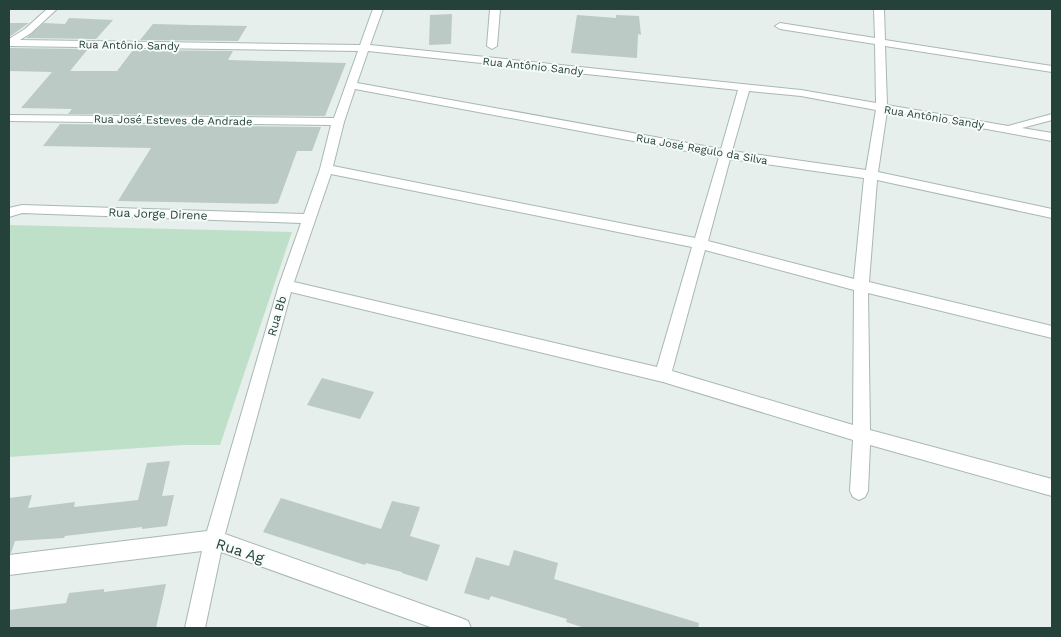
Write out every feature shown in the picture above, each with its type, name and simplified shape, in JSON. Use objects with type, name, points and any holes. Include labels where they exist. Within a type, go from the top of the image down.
[{"type":"street","points":[[9,43],[28,31],[52,9]]},
{"type":"street","name":"Rua Bb","points":[[195,628],[214,540],[286,285],[326,169],[338,122],[378,9]]},
{"type":"street","points":[[492,46],[495,9]]},
{"type":"street","points":[[860,491],[862,436],[861,286],[871,176],[882,108],[879,9]]},
{"type":"street","points":[[780,26],[1052,69]]},
{"type":"street","name":"Rua Antônio Sandy","points":[[9,43],[365,48],[802,93],[1052,136]]},
{"type":"street","name":"Rua José Regulo da Silva","points":[[351,85],[725,154],[871,176],[1052,214]]},
{"type":"street","points":[[664,376],[744,88]]},
{"type":"street","points":[[1007,129],[1052,117]]},
{"type":"street","name":"Rua José Esteves de Andrade","points":[[9,118],[338,122]]},
{"type":"street","points":[[326,169],[701,244],[861,286],[1052,332]]},
{"type":"street","name":"Rua Jorge Direne","points":[[9,212],[22,209],[308,219]]},
{"type":"street","points":[[286,285],[664,376],[862,436],[1052,488]]},
{"type":"street","name":"Rua Ag","points":[[9,565],[214,540],[458,628]]},
{"type":"green space","points":[[9,225],[292,232],[220,445],[183,445],[9,457]]},
{"type":"building","points":[[452,14],[451,44],[429,45],[430,15]]},
{"type":"building","points":[[577,15],[616,18],[616,15],[639,16],[641,35],[638,34],[637,58],[571,53]]},
{"type":"building","points":[[69,18],[113,20],[96,39],[26,38],[44,23],[65,24]]},
{"type":"building","points":[[9,23],[29,23],[9,37]]},
{"type":"building","points":[[153,24],[247,26],[238,41],[140,40]]},
{"type":"building","points":[[9,48],[88,49],[70,71],[117,71],[133,50],[233,51],[228,60],[346,63],[325,116],[68,114],[72,109],[21,108],[52,72],[9,71]]},
{"type":"building","points":[[60,124],[321,127],[312,151],[297,151],[278,203],[275,204],[118,201],[151,148],[43,146]]},
{"type":"building","points":[[322,378],[374,392],[360,419],[307,405]]},
{"type":"building","points":[[170,461],[162,496],[174,495],[167,526],[142,529],[142,527],[65,536],[64,538],[15,541],[11,553],[9,553],[9,498],[32,495],[28,508],[75,502],[74,507],[138,500],[147,463]]},
{"type":"building","points":[[281,498],[381,529],[392,501],[420,507],[410,536],[440,545],[427,581],[402,572],[366,563],[365,565],[263,532]]},
{"type":"building","points":[[514,550],[558,563],[554,579],[699,623],[698,628],[585,628],[566,622],[567,619],[491,596],[489,600],[464,593],[476,557],[509,566]]},
{"type":"building","points":[[166,584],[156,628],[9,628],[9,610],[66,603],[69,593],[104,589],[104,592]]}]
